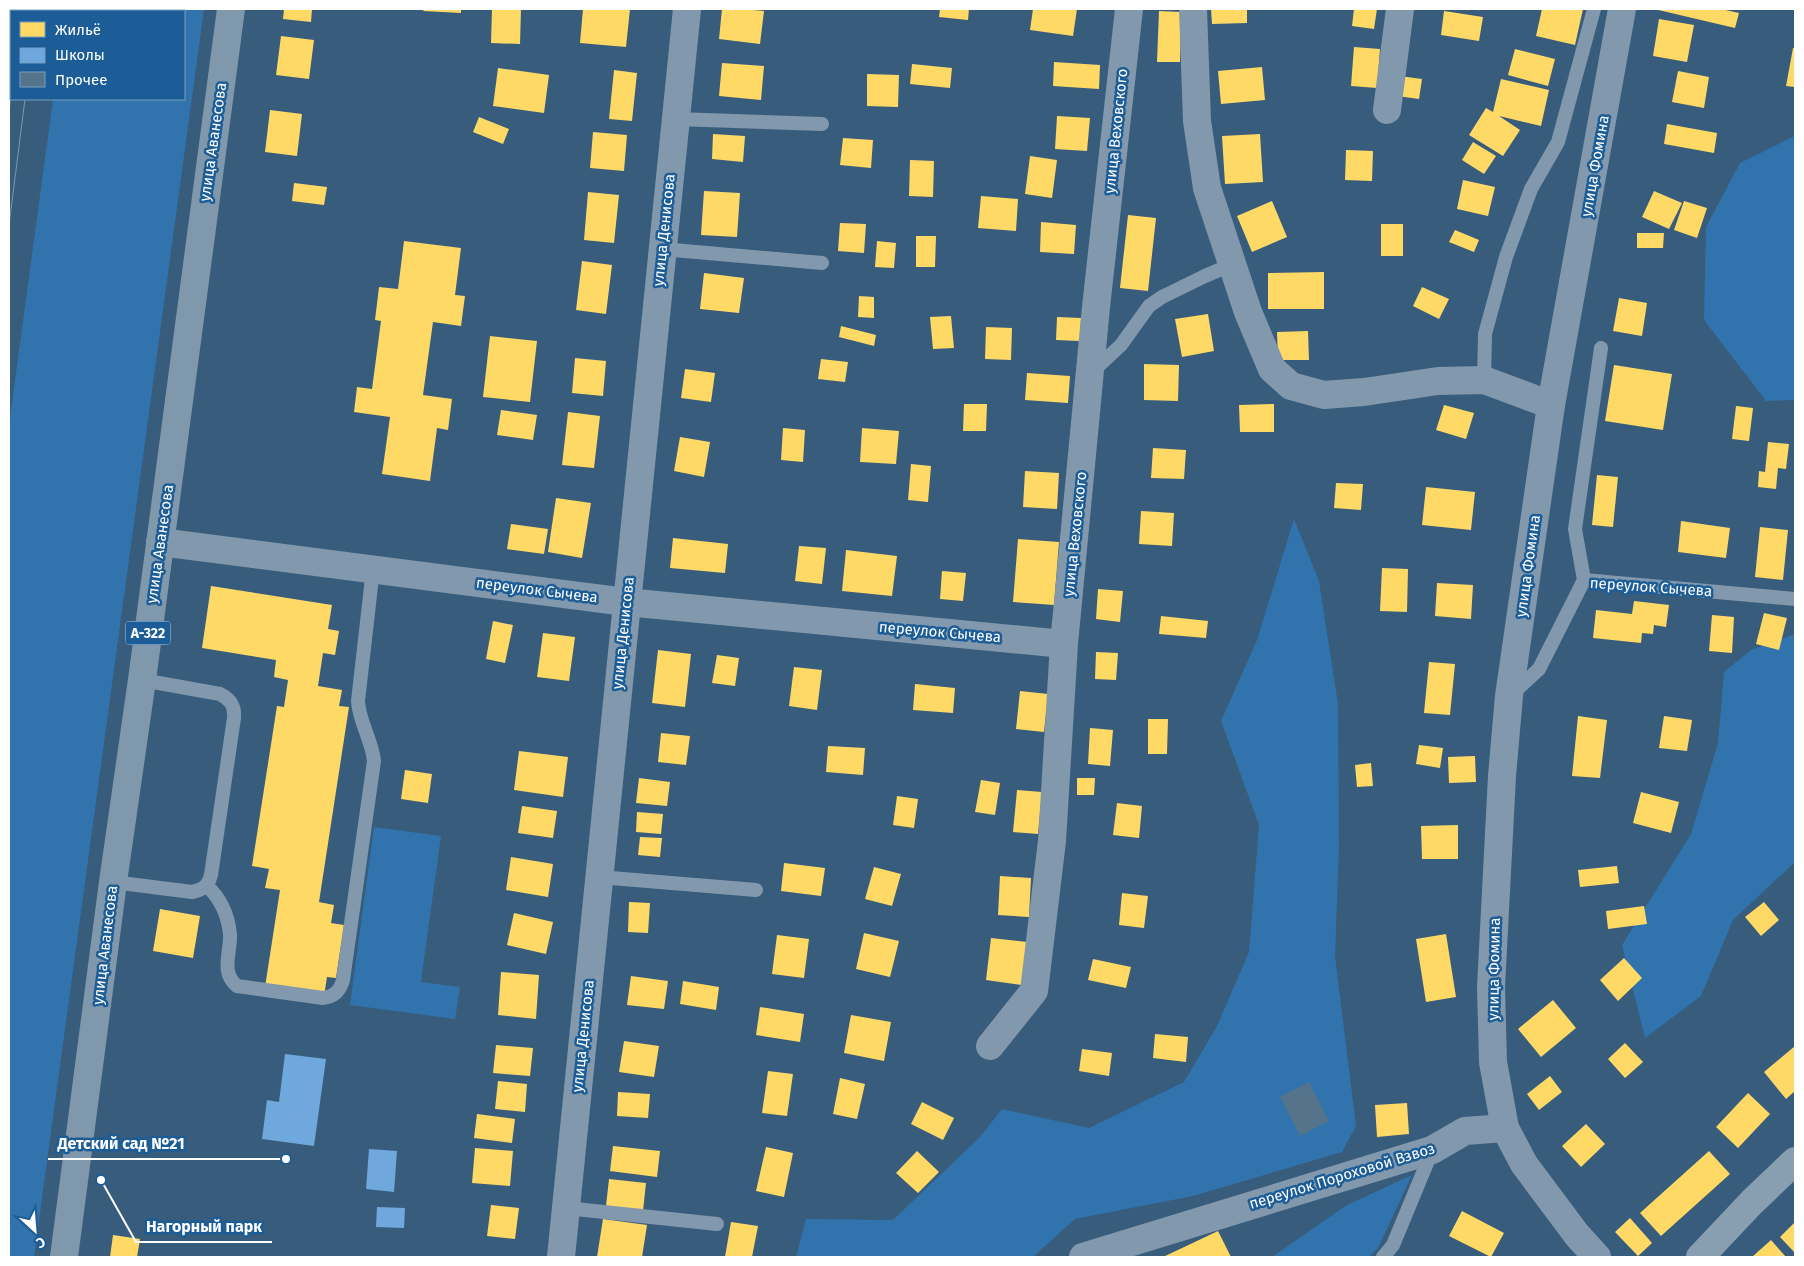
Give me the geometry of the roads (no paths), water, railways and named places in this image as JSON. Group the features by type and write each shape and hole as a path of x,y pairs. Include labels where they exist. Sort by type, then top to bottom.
{"highway":[{"name":"улица Аванесова","path":"64,1257 231,9"}],"main road":[{"path":"1700,1257 1752,1202 1795,1161"}],"street":[{"name":"улица Денисова","path":"561,1257 687,9"},
{"name":"улица Веховского","path":"990,1046 1034,991 1052,841 1064,644 1090,374 1129,9"},
{"path":"1193,9 1198,121 1207,188 1233,269 1259,340 1272,369 1291,386 1324,395 1364,392 1438,381 1484,380 1551,405"},
{"path":"1387,110 1400,9"},
{"name":"улица Фомина","path":"1505,1128 1493,1062 1491,987 1502,776 1509,696 1551,405 1622,9"},
{"name":"переулок Сычева","path":"160,542 626,602 1064,644"},
{"path":"1505,1128 1524,1164 1577,1235 1597,1257"},
{"name":"переулок Пороховой Взвоз","path":"1083,1257 1432,1150 1465,1131 1505,1128"}],"lane":[{"path":"1484,380 1484,334 1506,257 1531,189 1558,142 1594,9"},
{"path":"676,119 822,124"},
{"path":"662,249 822,263"},
{"path":"1090,374 1121,345 1150,306 1162,297 1219,270 1233,269"},
{"path":"1584,580 1575,529 1601,348"},
{"path":"207,886 217,895 227,919 230,936 228,973 237,986 323,998 336,994 343,980 374,761 370,742 359,714 358,701 373,569"},
{"name":"переулок Сычева","path":"1509,696 1539,670 1584,580 1795,598"},
{"path":"113,882 192,892 207,886 211,875 235,710 228,698 220,694 142,680"},
{"path":"599,877 756,890"},
{"path":"1383,1257 1393,1245 1432,1150"},
{"path":"566,1208 717,1224"}],"tram line":[{"path":"9,113 10,100"},
{"path":"9,225 25,100"}],"place":[{"name":"Детский сад №21","path":"286,1159"},
{"name":"Нагорный парк","path":"101,1180"}]}
